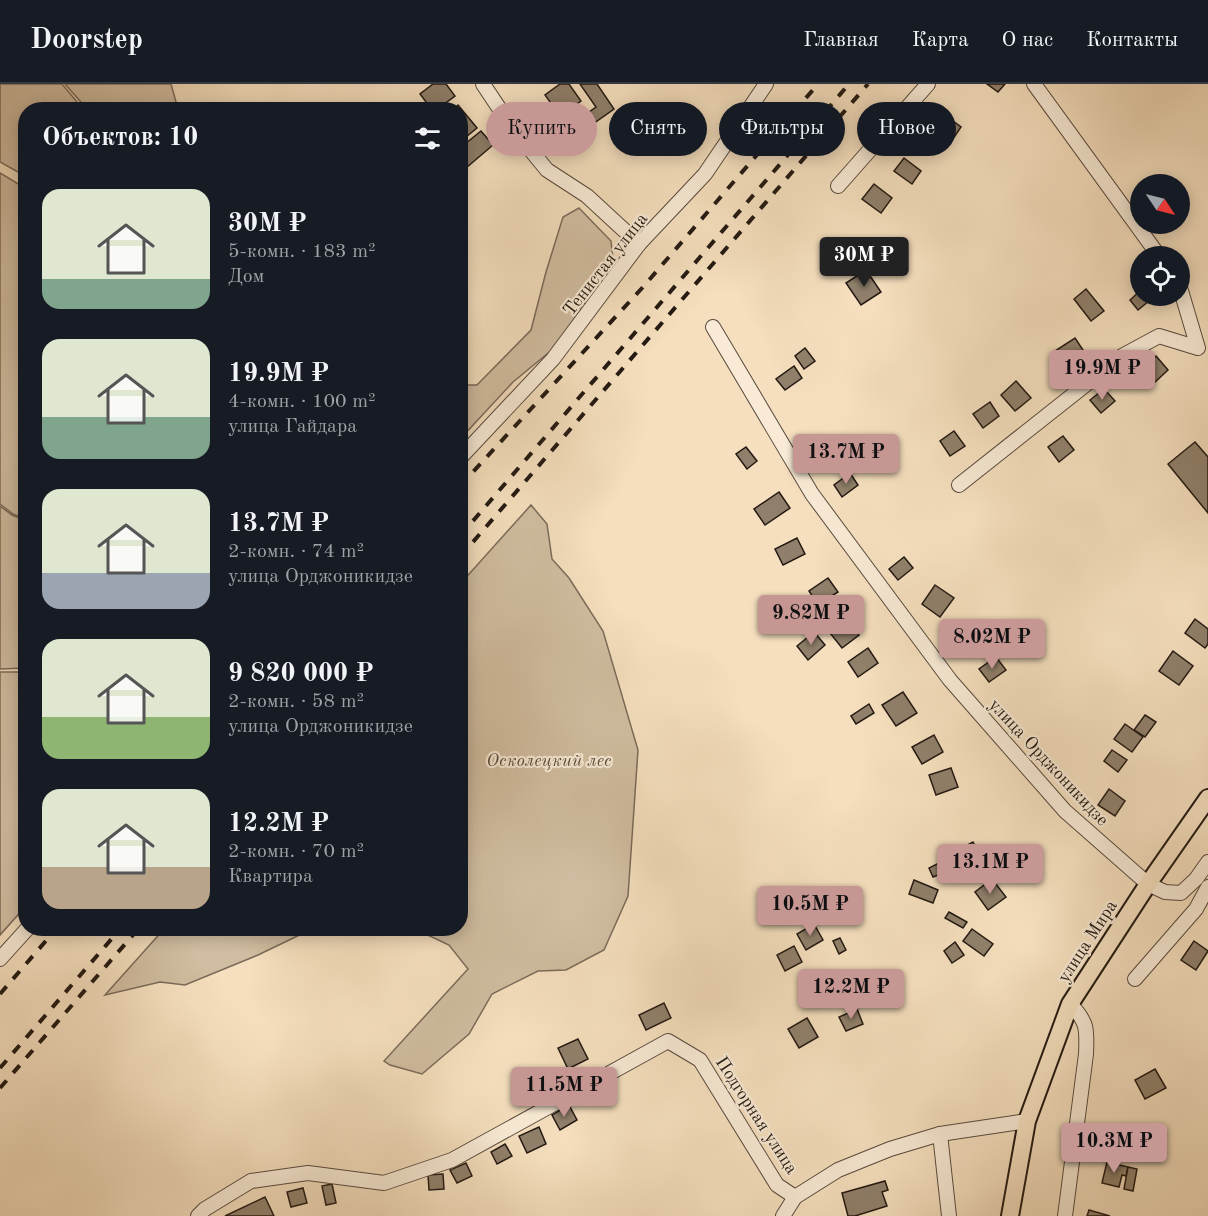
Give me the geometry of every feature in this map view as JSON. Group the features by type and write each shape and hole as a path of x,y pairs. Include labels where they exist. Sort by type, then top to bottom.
{"main road":[{"name":"улица Мира","path":"1010,1216 1026,1121 1070,1004 1148,884 1208,798"}],"street":[{"path":"483,84 511,126 547,170 587,196 639,244"},
{"name":"Тенистая улица","path":"468,449 553,359 639,244 705,174 766,84"},
{"path":"838,186 928,84"},
{"path":"1034,84 1152,246"},
{"path":"1187,306 1203,351"},
{"name":"улица Орджоникидзе","path":"712,327 812,494 950,681 1065,811 1148,884"},
{"path":"959,485 1122,356 1159,336 1203,351"},
{"path":"1148,884 1165,892 1181,892 1196,879 1208,862"},
{"path":"1135,979 1196,909 1208,887"},
{"path":"0,959 21,936"},
{"path":"1065,1216 1086,1054 1086,1033 1082,1016 1070,1004"},
{"name":"Подгорная улица","path":"198,1216 205,1209 251,1181 308,1173 384,1183 452,1160 668,1041 700,1060 777,1185 795,1197"},
{"path":"783,1216 795,1197 838,1170 890,1149 940,1134 1026,1121"},
{"path":"940,1134 950,1216"}],"green space":[{"path":"0,84 62,84 77,102 18,102 18,172 0,162"},
{"path":"65,84 171,84 176,102 81,102"},
{"path":"0,173 18,184 18,516 0,504"},
{"path":"579,208 611,241 613,259 590,293 564,340 513,382 468,430 468,385 477,385 531,330 563,217"},
{"name":"Осколецкий лес","path":"531,505 547,524 552,559 569,578 603,631 638,750 628,896 604,950 566,970 538,971 492,994 469,1034 422,1074 390,1065 384,1061 468,969 449,945 430,936 468,936 468,575"},
{"path":"0,506 18,517 18,668 0,669"},
{"path":"0,672 18,672 18,915 0,935"},
{"path":"158,936 297,936 185,985 160,982 105,995"}],"building":[{"path":"433,84 446,84 455,96 447,102 426,102 420,94"},
{"path":"560,84 569,84 581,101 550,102 545,95"},
{"path":"580,84 597,84 609,102 609,113 597,121 597,102 593,102"},
{"path":"987,84 1005,84 998,92"},
{"path":"468,117 477,128 468,135"},
{"path":"956,123 961,127 956,134"},
{"path":"481,131 486,137 486,151 468,166 468,142"},
{"path":"904,158 921,171 912,184 894,171"},
{"path":"874,184 892,198 881,213 862,199"},
{"path":"866,270 881,292 861,305 846,283"},
{"path":"1086,289 1104,311 1091,321 1074,299"},
{"path":"1075,338 1085,353 1065,366 1055,351"},
{"path":"805,348 815,361 804,369 795,356"},
{"path":"1156,356 1168,370 1153,384 1141,371"},
{"path":"794,366 802,378 785,390 776,379"},
{"path":"1016,381 1031,398 1015,411 1001,395"},
{"path":"1104,389 1115,401 1101,413 1090,400"},
{"path":"990,402 999,416 983,428 973,414"},
{"path":"954,431 965,446 950,456 940,441"},
{"path":"1063,436 1074,450 1059,462 1048,447"},
{"path":"1195,442 1208,457 1208,513 1168,464"},
{"path":"746,447 757,461 747,469 736,454"},
{"path":"850,473 858,485 842,497 834,485"},
{"path":"779,492 790,508 765,525 754,509"},
{"path":"797,538 805,554 783,565 775,549"},
{"path":"904,557 913,568 898,580 889,569"},
{"path":"828,578 838,592 818,605 809,591"},
{"path":"935,585 954,598 940,617 922,604"},
{"path":"1195,619 1208,629 1208,644 1205,648 1185,633"},
{"path":"847,620 859,635 842,648 830,633"},
{"path":"814,632 825,645 808,660 797,646"},
{"path":"868,648 878,663 858,677 848,662"},
{"path":"1173,651 1193,666 1179,685 1159,671"},
{"path":"996,657 1006,670 989,682 979,669"},
{"path":"903,692 917,713 896,726 882,705"},
{"path":"869,704 874,713 856,724 851,716"},
{"path":"1145,715 1156,722 1145,737 1134,730"},
{"path":"1125,724 1143,737 1132,752 1114,739"},
{"path":"934,735 943,752 922,764 912,747"},
{"path":"1112,750 1127,760 1118,772 1104,761"},
{"path":"951,768 958,787 936,795 929,775"},
{"path":"1109,789 1125,801 1115,816 1098,805"},
{"path":"973,842 982,858 967,866 958,850"},
{"path":"941,862 946,872 933,877 929,868"},
{"path":"992,879 1006,897 988,910 975,892"},
{"path":"914,880 938,890 933,903 909,894"},
{"path":"949,912 967,922 963,928 945,918"},
{"path":"814,924 823,940 806,950 797,934"},
{"path":"972,929 993,944 984,956 963,941"},
{"path":"840,938 846,950 839,954 833,941"},
{"path":"1194,941 1208,951 1196,970 1181,960"},
{"path":"955,942 964,955 952,963 944,951"},
{"path":"794,946 802,962 785,971 777,955"},
{"path":"664,1003 671,1018 646,1030 639,1015"},
{"path":"857,1009 863,1024 846,1031 839,1017"},
{"path":"807,1018 818,1037 799,1048 788,1029"},
{"path":"578,1039 588,1059 568,1069 558,1048"},
{"path":"1155,1069 1166,1088 1145,1099 1135,1080"},
{"path":"569,1105 577,1120 560,1130 552,1115"},
{"path":"539,1127 546,1144 527,1153 519,1136"},
{"path":"505,1144 512,1156 497,1164 491,1152"},
{"path":"1107,1162 1128,1167 1126,1176 1122,1175 1119,1187 1102,1183"},
{"path":"466,1163 472,1176 457,1183 450,1170"},
{"path":"1128,1167 1137,1169 1133,1191 1124,1189"},
{"path":"443,1174 444,1189 429,1190 428,1175"},
{"path":"885,1181 888,1190 882,1192 887,1206 848,1216 842,1193"},
{"path":"332,1184 336,1203 326,1205 322,1186"},
{"path":"303,1188 307,1203 291,1207 287,1192"},
{"path":"265,1197 274,1216 225,1216"},
{"path":"1089,1210 1110,1216 1087,1216"}],"railway":[{"path":"468,477 643,287 818,84"},
{"path":"468,527 849,84"},
{"path":"468,548 868,84"},
{"path":"0,994 50,936"},
{"path":"0,1068 114,936"},
{"path":"0,1088 132,936"}]}
